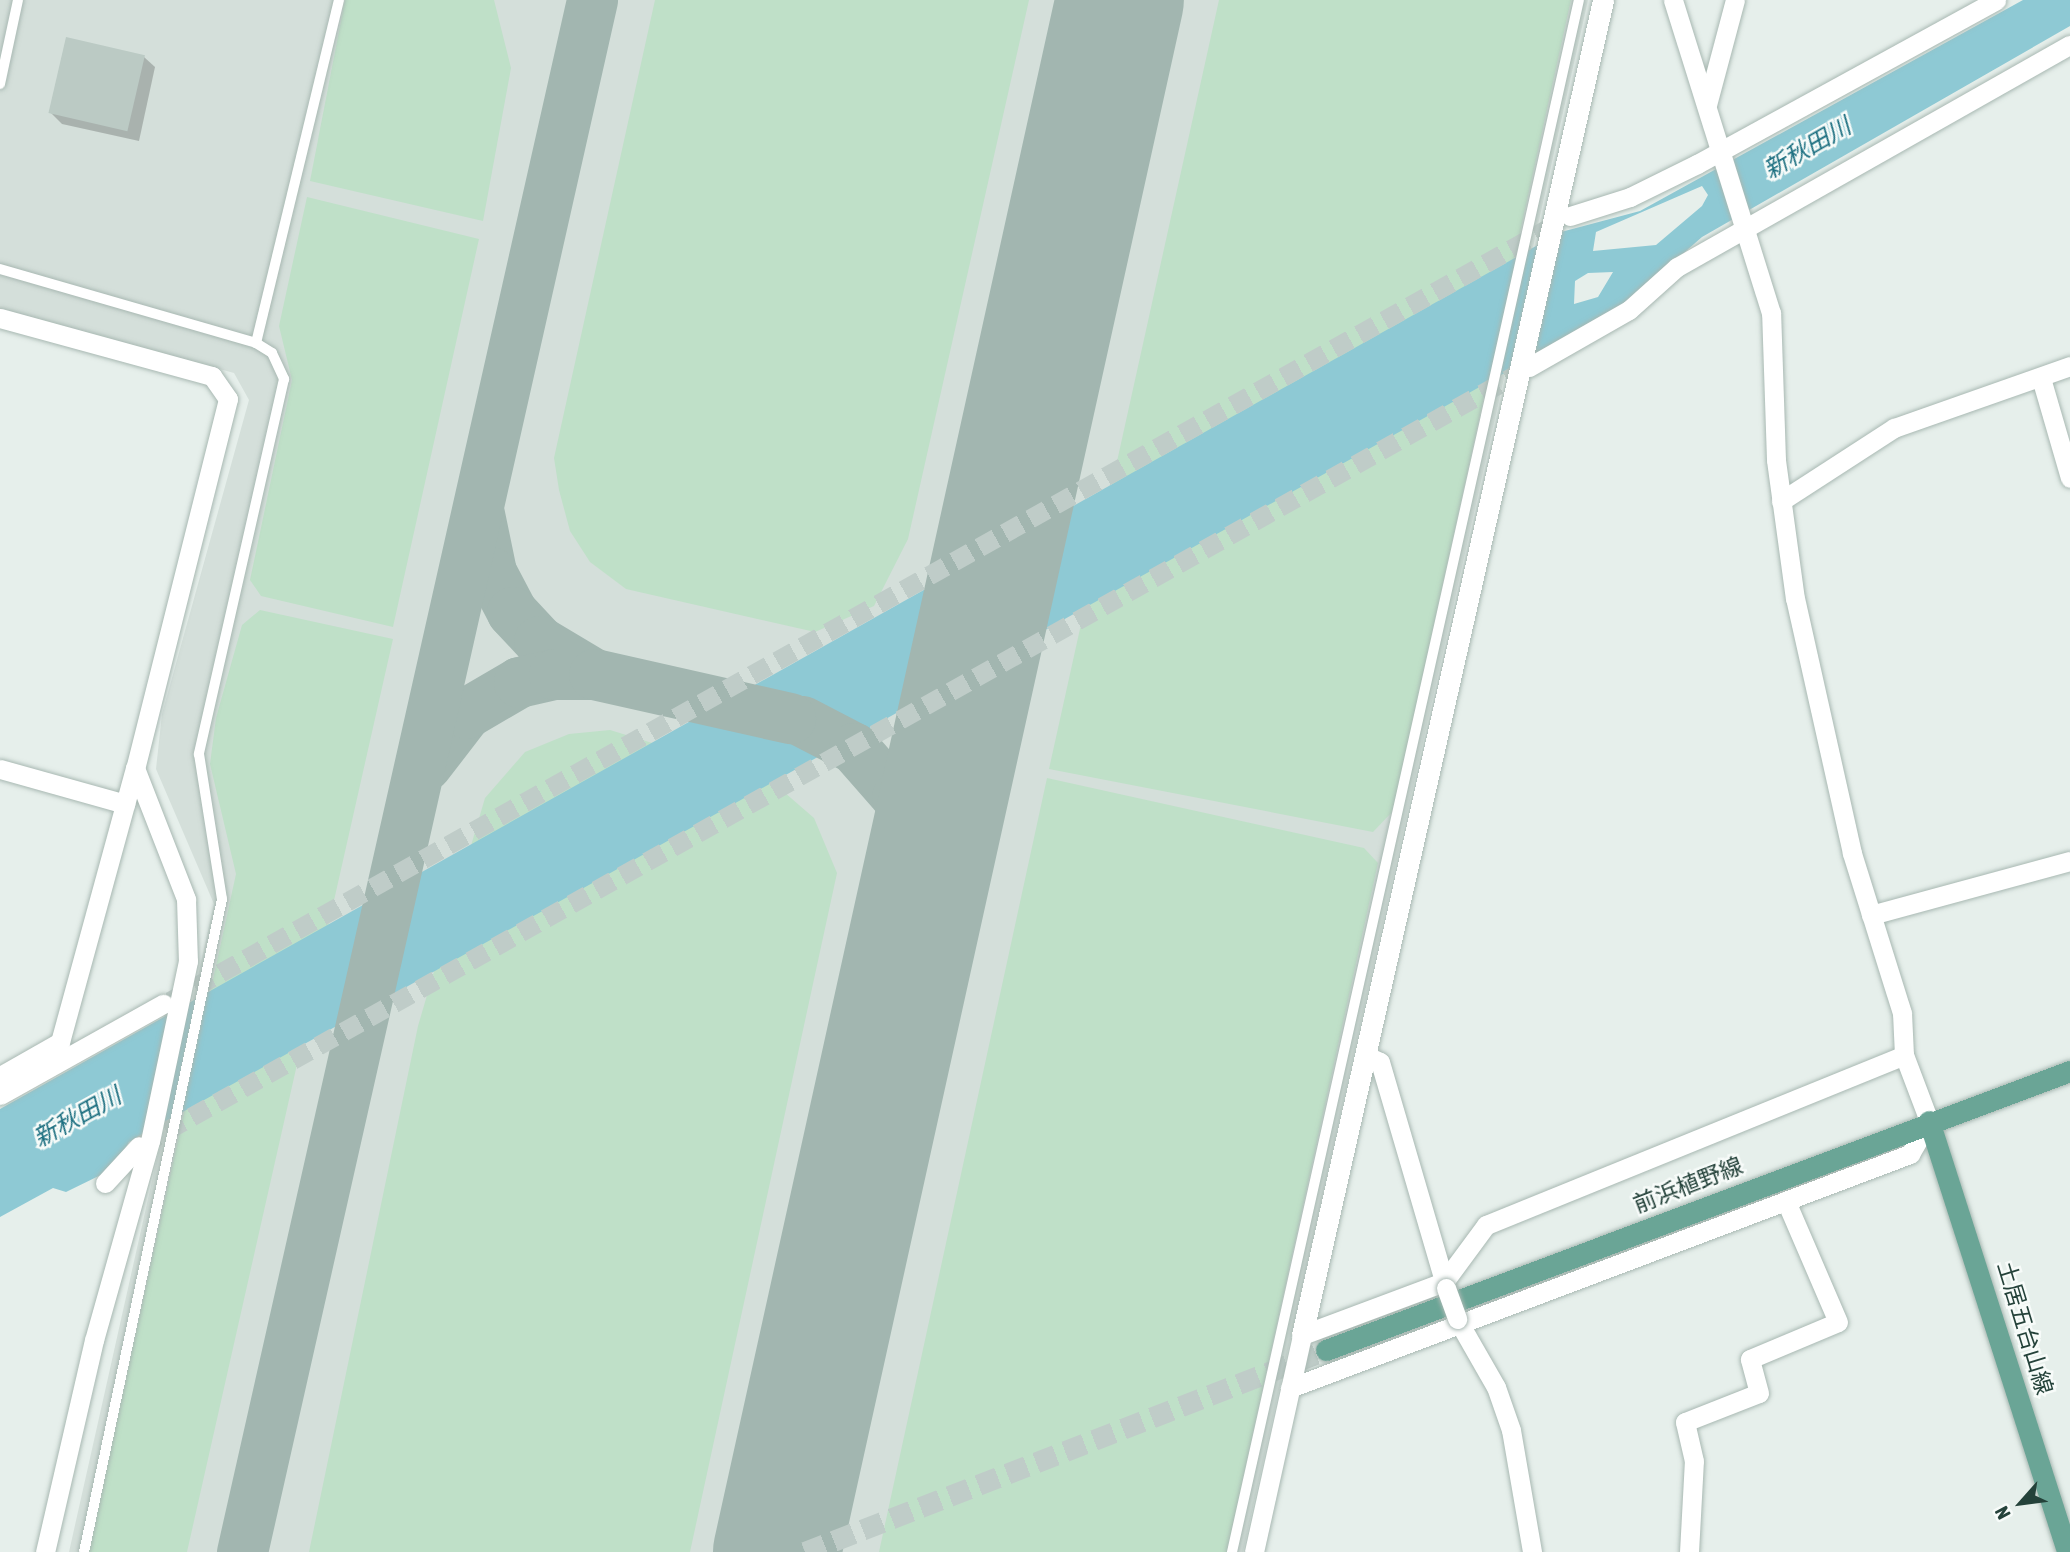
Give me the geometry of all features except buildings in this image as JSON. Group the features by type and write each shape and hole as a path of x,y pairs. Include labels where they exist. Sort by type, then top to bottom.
{"main road":[{"name":"前浜植野線","path":"1326,1350 2070,1070"},
{"name":"土居五台山線","path":"1929,1121 2067,1552"}],"street":[{"path":"1254,1552 1602,0"},
{"path":"1290,1388 1457,1322 1910,1154 1929,1121 1904,1055 1902,1013 1871,915 1821,726 1781,501 1771,313 1740,225 1673,0"},
{"path":"1706,106 1735,0"},
{"path":"1570,216 1630,197 1721,156 1987,2"},
{"path":"1529,367 1629,310 1677,267 1740,225 2070,45"},
{"path":"0,318 212,376 228,399 135,768 60,1042 0,1076"},
{"path":"1781,501 1894,428 2070,366"},
{"path":"2041,378 2070,478"},
{"path":"45,1552 94,1340 150,1141 188,961 186,900 135,768"},
{"path":"0,769 125,804"},
{"path":"1871,915 2070,861"},
{"path":"0,1095 163,1004"},
{"path":"1302,1335 1445,1285 1486,1225 1904,1055"},
{"path":"1367,1056 1380,1062 1457,1322 1496,1387 1511,1430 1532,1552"},
{"path":"105,1183 139,1146"},
{"path":"1689,1552 1694,1461 1685,1422 1759,1393 1750,1359 1838,1322 1786,1201"}],"lane":[{"path":"0,84 18,0"},
{"path":"256,343 339,0"},
{"path":"1232,1552 1579,0"},
{"path":"0,269 256,343 272,353 284,379 199,754 222,899 84,1552"}],"shaded area":[{"path":"0,0 1588,0 1243,1552 69,1552 214,904 156,769 162,714 249,400 234,373 0,309"}],"green space":[{"path":"345,0 494,0 511,68 483,221 310,181"},
{"path":"655,0 1029,0 908,539 874,606 815,632 626,589 590,562 570,531 559,490 554,458"},
{"path":"1219,0 1571,0 1393,811 1373,832 1049,769"},
{"path":"307,197 479,239 393,627 261,596 250,580 292,380 279,326"},
{"path":"260,610 393,639 187,1552 88,1552 236,874 210,764 216,718 242,625"},
{"path":"610,730 769,779 814,818 837,873 690,1552 309,1552 418,1026 485,798 525,752 569,734"},
{"path":"1047,778 1364,848 1378,863 1227,1552 879,1552"}],"water":[{"name":"新秋田川","path":"2023,0 2070,0 2070,26 1702,237 1621,308 129,1142 113,1169 66,1192 53,1188 0,1217 0,1109 1561,232 1640,211","holes":["1702,186 1708,195 1702,206 1656,245 1593,251 1596,232","1613,272 1598,297 1574,304 1575,281 1588,273"]}],"taxiway":[{"path":"242,1552 592,0"},
{"path":"479,514 491,572 512,612 539,641 594,674"},
{"path":"426,765 466,713 519,682 554,674 594,674 790,718"},
{"path":"802,721 854,748 897,797 920,857 916,922"}],"runway":[{"path":"777,1552 1120,0"}],"tunnel":[{"path":"170,1001 1561,221"},
{"path":"141,1145 1528,368"},
{"path":"805,1552 1326,1350"}]}
